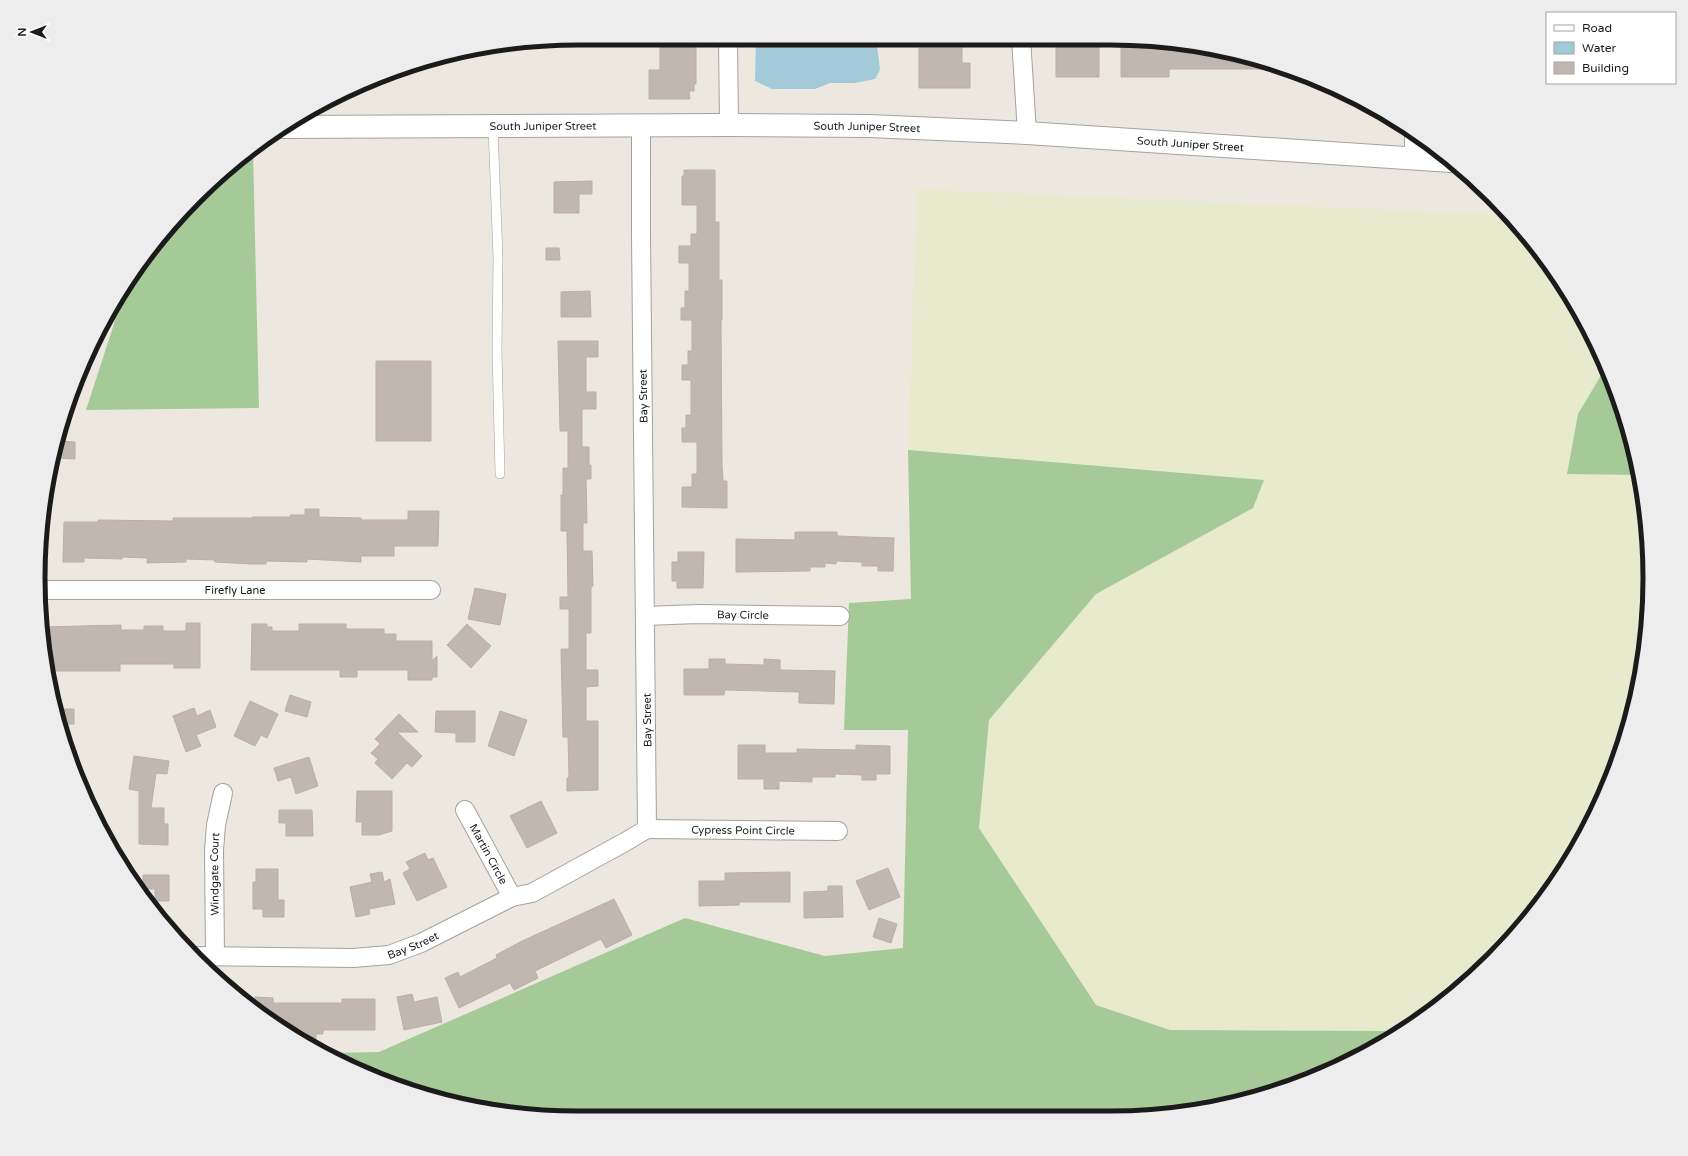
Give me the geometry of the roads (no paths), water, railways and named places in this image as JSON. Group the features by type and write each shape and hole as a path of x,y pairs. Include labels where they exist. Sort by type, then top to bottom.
{"street":[{"path":"728,45 729,125"},
{"path":"1021,45 1027,133"},
{"name":"South Juniper Street","path":"294,127 729,125 869,126 1027,133 1440,160"},
{"name":"Bay Street","path":"202,956 353,958 389,955 421,943 512,897 532,893 647,829 641,126"},
{"path":"1414,141 1414,158"},
{"name":"Firefly Lane","path":"45,590 431,590"},
{"name":"Bay Circle","path":"645,616 698,614 840,616"},
{"name":"Windgate Court","path":"215,956 214,850 216,825 223,793"},
{"name":"Martin Circle","path":"465,810 512,897"},
{"name":"Cypress Point Circle","path":"647,829 838,832"}],"lane":[{"path":"492,127 498,257 497,351 500,474"}],"water":[{"path":"756,45 877,45 880,70 875,79 855,83 830,83 815,89 772,89 755,81"}]}
